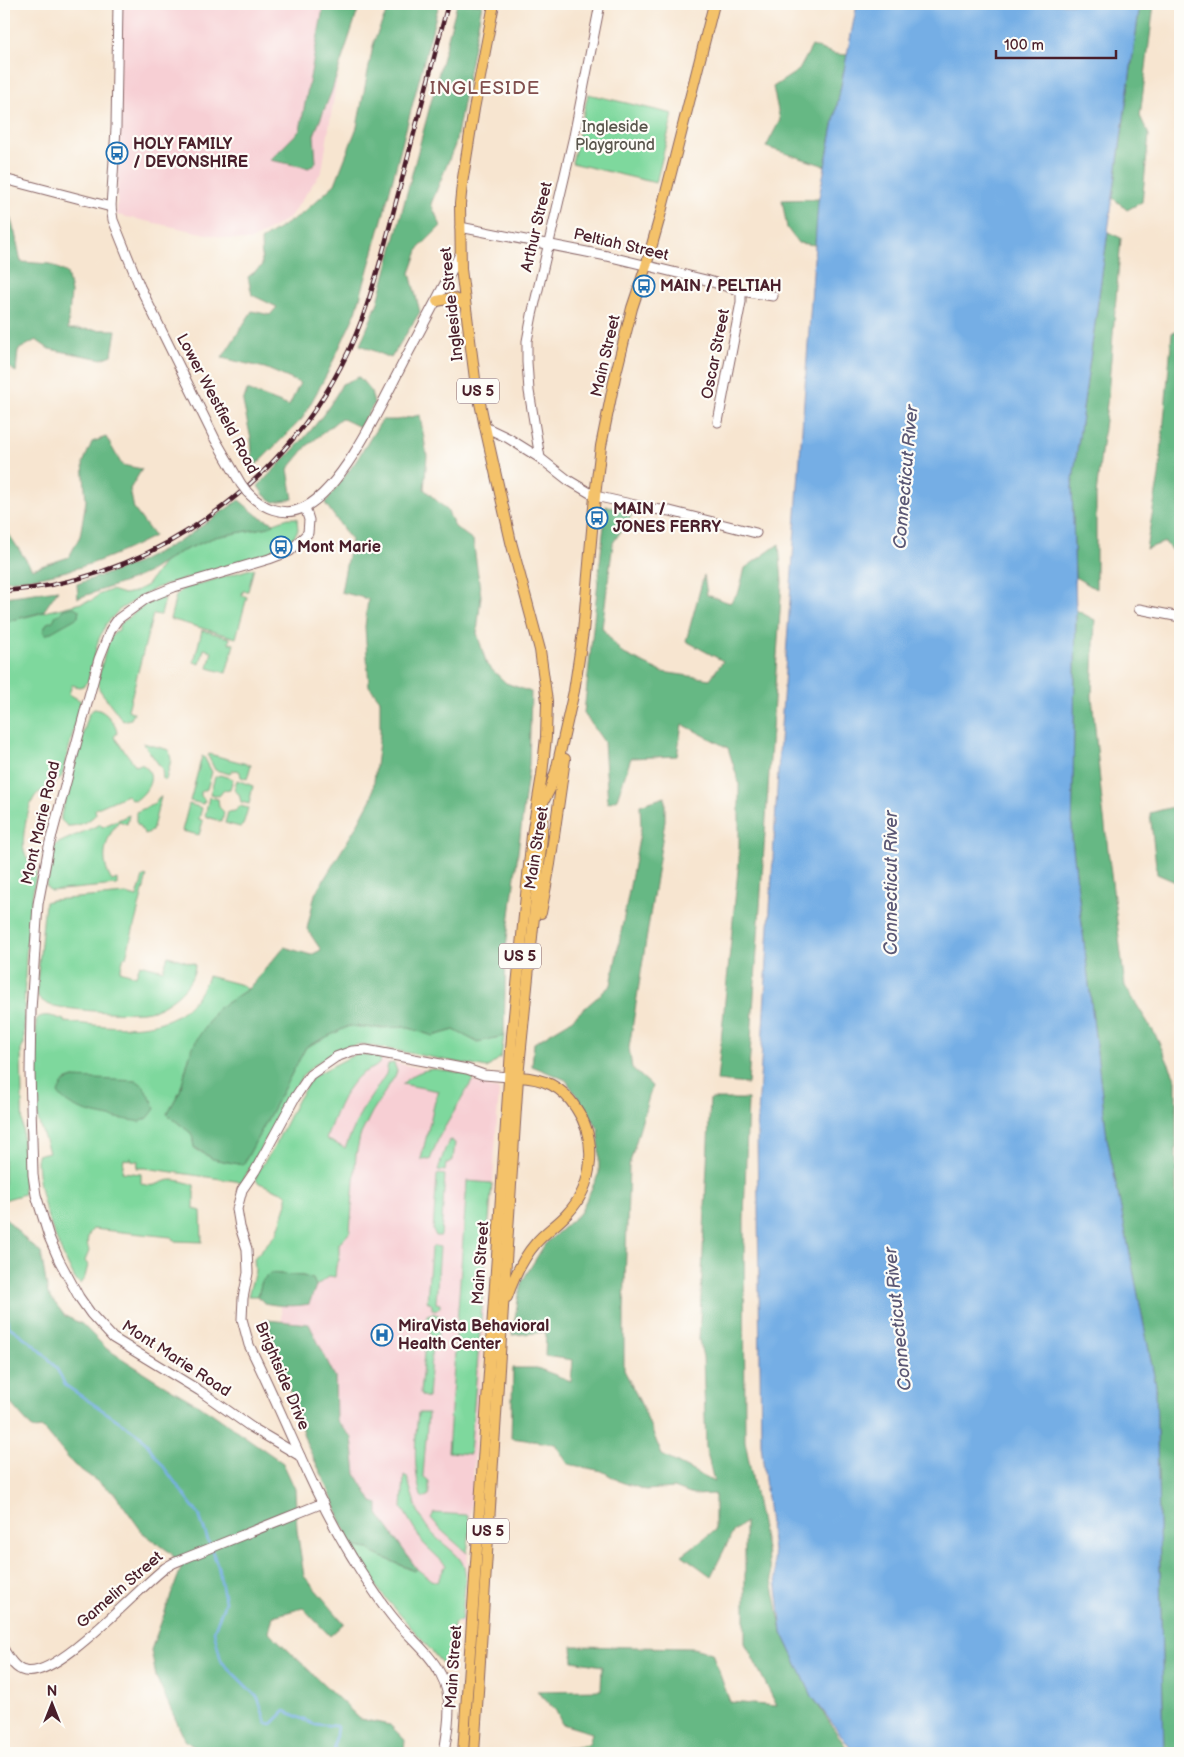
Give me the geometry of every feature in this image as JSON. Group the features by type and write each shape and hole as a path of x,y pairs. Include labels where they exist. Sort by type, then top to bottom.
{"main road":[{"name":"Ingleside Street","path":"494,4 462,184 460,253 465,304 485,427 511,542 543,663 547,702 546,737 535,813 537,836"},
{"name":"Main Street","path":"535,813 550,790 568,723 583,632 601,446 615,377 714,4"},
{"path":"437,300 453,298 465,304"},
{"name":"Main Street","path":"474,1753 503,1310 513,1077 528,977 550,864 565,764 568,723"},
{"name":"Ingleside Street","path":"537,836 543,802 542,775"},
{"name":"Main Street","path":"528,977 537,836"},
{"name":"Main Street","path":"463,1753 513,1077 537,836"},
{"path":"503,1310 516,1275 526,1255 542,1236 567,1214 577,1201 585,1186 590,1160 586,1126 579,1111 569,1097 548,1082 531,1077 513,1077"}],"street":[{"name":"Lower Westfield Road","path":"118,4 116,128 111,207 113,220 125,253 215,439 244,488 261,504 276,511 289,511 305,507"},
{"name":"Arthur Street","path":"540,458 529,392 527,342 574,136 600,4"},
{"path":"4,179 111,207"},
{"name":"Peltiah Street","path":"460,227 549,244 706,280 741,291 774,296"},
{"path":"305,507 328,487 353,454 437,300 460,253"},
{"name":"Oscar Street","path":"718,422 741,302 741,291"},
{"path":"485,427 508,438 540,458 568,480 595,496 670,511 756,533"},
{"name":"Mont Marie Road","path":"300,1456 251,1427 200,1391 113,1338 91,1314 79,1297 49,1237 36,1195 33,1175 30,1072 35,938 43,872 99,659 110,629 127,611 160,592 290,551 308,533 310,520 305,507"},
{"path":"1139,609 1180,616"},
{"name":"Brightside Drive","path":"444,1753 449,1704 447,1690 441,1674 379,1600 352,1556 300,1456 249,1345 242,1319 243,1298 248,1273 247,1249 240,1228 238,1209 242,1190 273,1139 294,1099 310,1075 336,1057 352,1051 366,1050 468,1069 484,1075 513,1077"},
{"name":"Gamelin Street","path":"5,1647 14,1665 23,1671 30,1672 44,1669 97,1631 160,1572 183,1559 323,1503"}],"shaded area":[{"path":"120,4 349,4 322,171 289,218 250,241 230,239 117,215"},
{"name":"MiraVista Behavioral Health Center","path":"373,1058 461,1077 499,1090 463,1627 397,1573 283,1363 281,1308 304,1125"}],"green space":[{"path":"324,4 360,4 331,93 314,135 316,162 309,168 270,160 300,130"},
{"path":"390,4 439,4 356,312 327,374 302,419 253,468 251,439 243,402 247,390 289,406 300,383 265,368 222,358 252,311 270,315 277,307 252,295 248,277 262,266 261,240 303,213 335,184 357,127 374,41"},
{"path":"457,4 482,4 455,145 431,204 441,226 419,248 410,273 420,312 391,358 360,345 378,302"},
{"path":"1140,4 1154,4 1140,116 1149,135 1142,202 1127,210 1113,198"},
{"path":"812,46 835,54 847,55 825,166 766,147 780,120 773,87 799,70"},
{"name":"Ingleside Playground","path":"588,94 673,114 656,183 572,163"},
{"path":"4,198 15,233 21,262 50,264 67,273 71,292 68,329 116,330 112,355 102,359 49,349 36,340 18,350 16,372 4,364"},
{"path":"819,199 815,245 798,243 787,228 782,200"},
{"path":"1108,232 1121,238 1108,395 1096,495 1096,589 1075,577 1072,487"},
{"path":"1180,330 1180,552 1172,551 1165,542 1146,549 1159,476 1172,333"},
{"path":"359,377 371,391 374,404 360,427 341,418 307,446 288,469 293,499 274,502 264,495 258,486 315,425 342,384"},
{"path":"420,415 427,456 424,489 447,510 455,527 473,540 481,596 477,633 487,665 506,683 531,692 529,765 506,947 504,1036 477,1042 454,1030 433,1036 406,1027 374,1028 349,1026 306,1047 243,1165 213,1159 194,1147 192,1134 167,1114 180,1091 191,1051 217,1009 248,989 284,947 311,955 321,950 307,929 315,894 372,797 380,734 380,700 369,686 365,627 368,599 341,592 351,540 325,503 356,461 382,420 397,420"},
{"path":"106,437 122,465 142,469 130,489 134,509 154,536 118,553 81,567 43,576 4,581 4,527 32,569 69,557 80,536 86,501 83,463 92,442"},
{"path":"239,500 258,516 274,523 269,527 215,537 178,553 149,572 78,598 77,584 135,564 183,539"},
{"path":"606,506 633,513 613,543 602,628 622,653 662,672 710,679 723,661 686,641 704,575 707,595 730,603 739,591 745,568 779,544 782,582 748,1084 717,1081 739,860 739,783 728,748 682,724 677,756 631,758 617,799 608,803 604,742 584,713"},
{"path":"288,518 297,518 298,530 288,546 156,588 119,610 106,624 98,641 88,681 79,687 72,685 69,694 81,701 62,776 57,782 37,794 34,798 28,812 24,830 24,851 37,870 28,935 24,1044 21,1050 24,1194 4,1200 4,625 9,621 93,600 98,595 111,590 124,594 134,592 147,585 163,563 178,553 215,537 269,527"},
{"path":"254,568 248,591 243,591 242,595 247,597 236,638 170,619 176,596 182,589"},
{"path":"58,590 43,612 9,621 4,625 4,597"},
{"path":"161,597 165,599 161,615 153,614 128,710 134,713 131,719 123,721 99,689 98,679 108,642 114,632 119,630 119,625 144,605"},
{"path":"74,607 79,610 78,617 46,635 43,631 47,623 53,621 56,615 60,614 63,609"},
{"path":"1076,610 1095,620 1092,696 1102,802 1125,986 1155,1034 1176,1080 1176,1245 1180,1289 1180,1753 1164,1753 1156,1386 1107,1138 1072,839"},
{"path":"202,630 230,638 229,643 234,644 226,673 208,668 212,651 204,649 200,664 194,662"},
{"path":"94,709 102,711 112,721 117,733 114,737 136,766 141,764 150,772 150,782 136,800 131,799 127,795 95,809 96,814 94,817 87,821 75,826 67,826 61,820 61,815 89,713"},
{"path":"143,743 169,750 171,760 166,780 163,779 162,769"},
{"path":"209,754 251,765 247,779 241,777 240,772 237,770 232,771 230,774 215,770 208,756"},
{"path":"202,756 212,772 207,789 201,792 201,796 205,800 203,804 190,801"},
{"path":"220,775 233,779 230,789 224,790 219,796 210,794 215,777"},
{"path":"237,780 253,786 249,804 241,802 239,794 234,790"},
{"path":"161,797 152,831 145,834 136,822 136,812 154,804"},
{"path":"209,797 218,799 219,807 224,812 222,822 205,816"},
{"path":"665,797 665,821 629,1048 632,1068 652,1086 629,1166 624,1370 642,1406 662,1455 714,1482 706,1448 703,1357 699,1340 710,1099 748,1099 744,1219 745,1441 782,1632 812,1696 850,1753 537,1753 589,1744 592,1733 562,1724 556,1711 537,1691 601,1690 602,1666 573,1661 572,1646 693,1648 712,1653 730,1702 777,1706 745,1643 745,1522 733,1532 711,1576 682,1555 715,1530 715,1494 693,1495 674,1488 646,1490 621,1482 602,1471 568,1464 555,1444 511,1438 513,1368 537,1368 571,1381 573,1360 545,1356 546,1332 512,1335 521,1283 545,1244 580,1213 599,1173 599,1130 566,1080 532,1066 534,1043 569,1022 611,985 641,828 640,805"},
{"path":"189,804 202,808 199,819 203,821 199,835 182,831"},
{"path":"1180,805 1180,884 1157,874 1150,813"},
{"path":"240,806 248,808 243,825 240,827 225,823 228,812 235,811"},
{"path":"129,815 127,824 119,821 114,828 105,850 108,873 112,881 117,879 117,885 50,891 46,886 51,852 56,844 101,824 102,827"},
{"path":"147,876 126,957 124,957 120,971 136,976 140,964 163,970 168,956 195,964 191,979 181,992 167,1003 145,1012 102,1012 71,1009 50,1005 41,1000 38,997 37,984 45,902 126,894 137,897 143,877"},
{"path":"208,976 242,985 248,989 217,1009 191,1051 180,1091 167,1114 192,1134 194,1148 213,1159 243,1165 306,1047 349,1026 374,1028 406,1027 433,1036 454,1030 477,1042 504,1036 501,1057 487,1068 362,1044 345,1048 328,1056 301,1078 242,1182 137,1168 138,1161 131,1160 131,1158 129,1160 124,1159 122,1172 141,1174 141,1183 146,1185 173,1180 194,1185 194,1209 201,1211 202,1242 175,1241 171,1237 93,1229 88,1239 89,1251 85,1261 88,1265 85,1277 80,1284 75,1279 54,1234 40,1187 37,1155 49,1152 37,1117 36,1020 45,1016 64,1020 64,1022 106,1026 127,1027 147,1025 166,1020 183,1011 197,997","holes":["74,1078 145,1093 153,1101 61,1085 65,1081"]},
{"path":"356,1054 379,1056 381,1060 377,1066 362,1074 353,1082 335,1114 326,1139 345,1148 361,1112 386,1074 388,1064 394,1063 397,1071 360,1136 356,1155 350,1232 339,1244 339,1260 336,1266 335,1277 329,1276 316,1286 313,1279 303,1276 270,1273 262,1281 258,1296 248,1296 255,1271 254,1258 277,1233 287,1203 287,1196 284,1193 259,1183 256,1180 256,1174 273,1149 298,1099 313,1076"},
{"path":"434,1069 469,1074 474,1078 439,1137 430,1160 421,1159 439,1091 402,1084 416,1074"},
{"path":"74,1078 137,1081 144,1086 155,1109 148,1118 140,1122 83,1111 64,1100 58,1093 64,1083"},
{"path":"450,1140 455,1143 453,1160 446,1164 445,1171 438,1170 445,1149"},
{"path":"438,1174 445,1175 441,1236 436,1236 433,1230"},
{"path":"467,1181 492,1183 470,1454 448,1452"},
{"path":"4,1216 41,1253 48,1294 65,1316 82,1324 107,1349 210,1412 283,1463 295,1489 297,1530 304,1576 344,1623 330,1636 303,1608 273,1616 269,1632 360,1719 390,1725 405,1740 404,1753 201,1753 185,1740 156,1677 151,1650 181,1568 171,1553 143,1533 115,1494 74,1465 43,1428 33,1429 4,1396"},
{"path":"434,1246 440,1247 436,1303 440,1304 440,1307 436,1311 432,1309 432,1305 427,1301 431,1249"},
{"path":"270,1273 303,1276 313,1279 316,1286 309,1304 286,1306 264,1303 258,1296 262,1281"},
{"path":"433,1313 440,1316 437,1343 432,1344 428,1398 420,1393 425,1344 430,1338 430,1331 426,1328 427,1315"},
{"path":"267,1320 309,1324 335,1377 336,1420 352,1438 356,1474 372,1502 378,1504 378,1514 417,1569 415,1571 373,1553 369,1549 351,1546 325,1481 307,1445"},
{"path":"418,1413 428,1413 423,1476 429,1481 429,1495 423,1498 418,1485 416,1465"},
{"path":"404,1475 407,1477 416,1506 427,1527 459,1557 465,1571 461,1621 454,1624 451,1656 447,1669 378,1589 351,1546 369,1549 373,1553 414,1571 417,1569 431,1580 437,1582 446,1565 423,1543 402,1508"},
{"path":"434,1513 467,1515 471,1523 467,1553 441,1530 431,1518"}],"water":[{"name":"Connecticut River","path":"857,4 1140,4 1072,487 1076,610 1072,839 1107,1138 1156,1386 1164,1753 854,1753 812,1696 782,1632 761,1444 757,1131 779,755 818,202"}],"waterway":[{"path":"4,1298 8,1326 34,1345 49,1359 61,1375 65,1385 141,1436 199,1515 210,1546"},
{"path":"212,1551 218,1566 225,1602 214,1631 221,1661 258,1698 266,1723 272,1724 285,1711 313,1724 337,1726 334,1753"}],"railway":[{"path":"4,591 53,585 77,579 123,564 168,543 218,510 245,488 293,439 314,411 332,382 362,319 373,286 448,4"}],"place":[{"name":"HOLY FAMILY / DEVONSHIRE","path":"117,153"},
{"name":"MAIN / PELTIAH","path":"644,286"},
{"name":"MAIN / JONES FERRY","path":"597,518"},
{"name":"Mont Marie","path":"281,547"},
{"name":"MiraVista Behavioral Health Center","path":"382,1335"}],"district":[{"name":"INGLESIDE","path":"485,88"}]}
